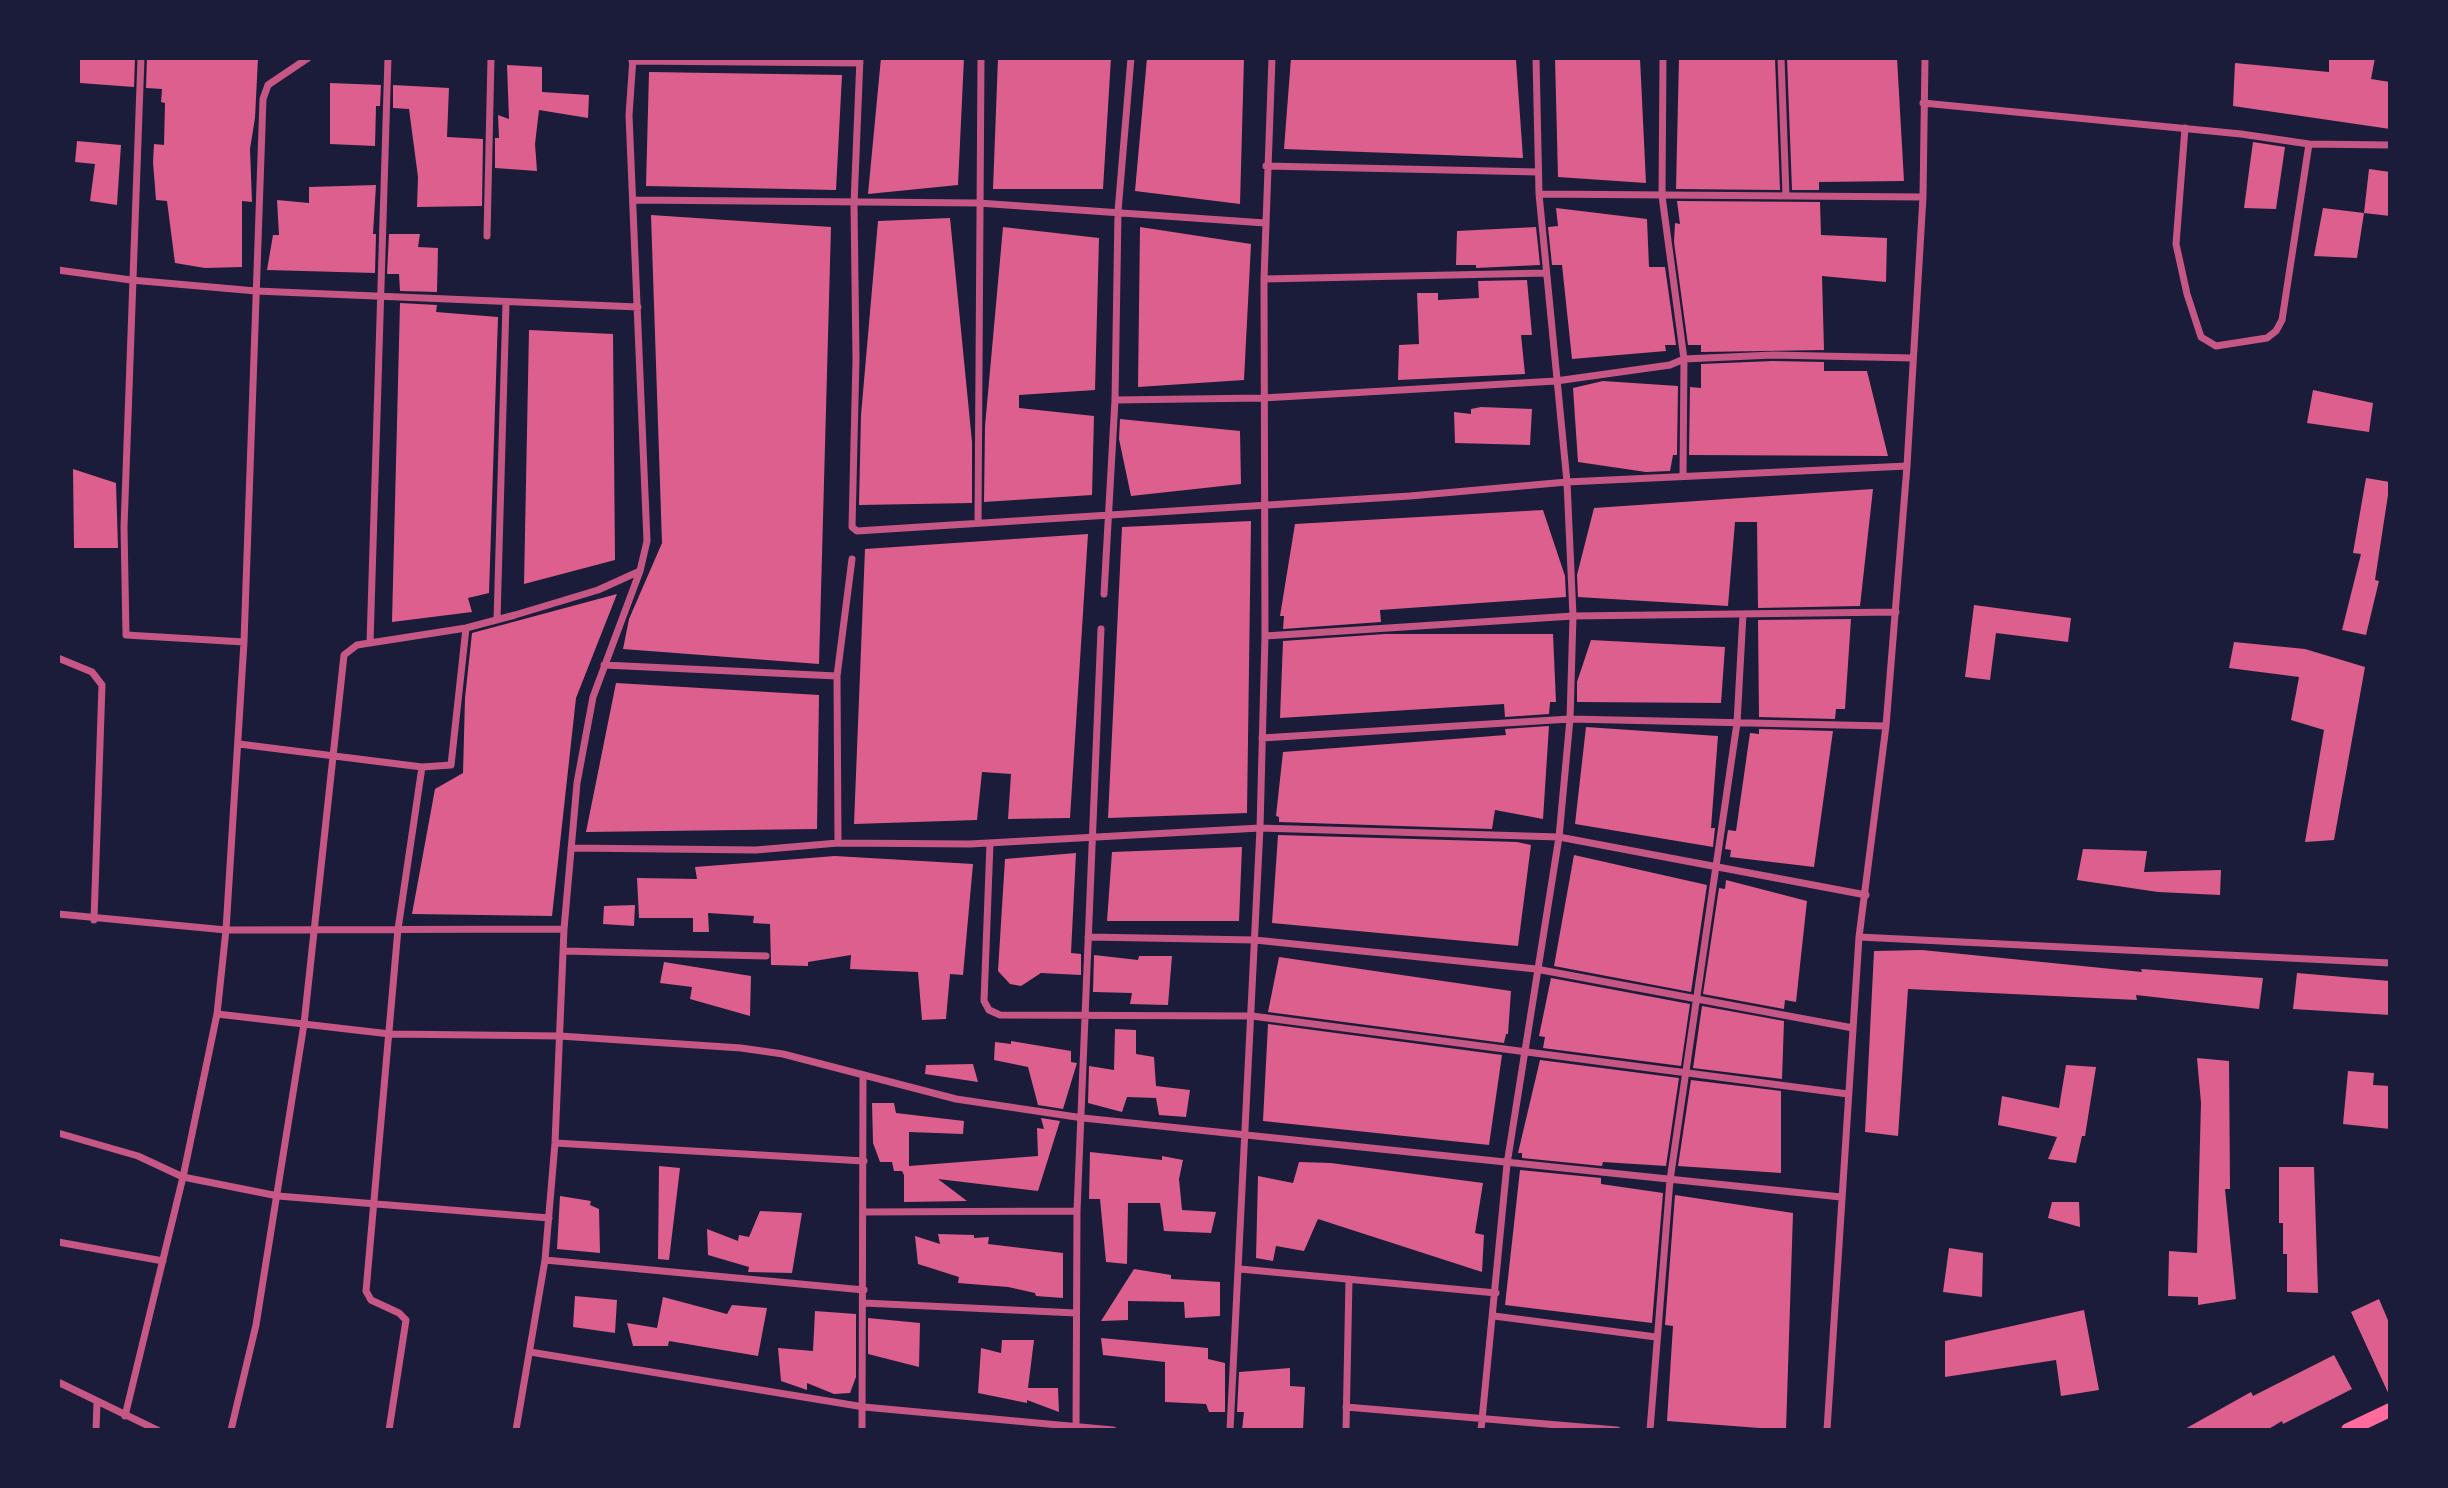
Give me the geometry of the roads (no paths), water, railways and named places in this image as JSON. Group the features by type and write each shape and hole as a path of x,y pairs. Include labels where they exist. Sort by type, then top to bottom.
{"main road":[{"path":"2348,1430 2390,1410"}],"street":[{"path":"141,58 124,527 126,635 244,642"},
{"path":"125,1416 183,1177 217,1014 226,930 244,642 263,99 268,85 308,58"},
{"path":"370,643 383,295 388,58"},
{"path":"486,236 491,58"},
{"path":"978,523 981,58"},
{"path":"1104,594 1115,400 1118,211 1131,58"},
{"path":"1230,1430 1247,1134 1260,828 1265,636 1264,279 1272,58"},
{"path":"1481,1430 1507,1164 1559,837 1570,719 1573,616 1567,482 1539,194 1536,58"},
{"path":"1663,58 1662,196 1684,359 1683,475"},
{"path":"1781,58 1786,195"},
{"path":"1827,1430 1859,937 1886,726 1907,466 1923,197 1924,58"},
{"path":"516,1430 545,1260 549,1218 555,1143 564,929 577,783 593,697 640,571 647,541 629,115 632,59 860,60 854,204 856,359 852,527 865,533 978,523 1410,496 1567,482 1907,466"},
{"path":"1923,103 2185,128 2309,144 2390,145"},
{"path":"2185,128 2176,244 2186,295 2201,337 2216,346 2267,338 2283,320 2309,144"},
{"path":"1266,166 1538,172"},
{"path":"1539,194 1923,197"},
{"path":"633,200 978,203 1265,223"},
{"path":"58,270 131,280 256,291 638,307"},
{"path":"1264,279 1545,273"},
{"path":"497,620 506,303"},
{"path":"1115,400 1263,398 1556,381 1670,365 1684,359 1773,355 1913,358"},
{"path":"838,843 837,676 852,559"},
{"path":"231,1430 256,1325 304,1024 344,655 349,648 370,643 466,628 497,620 598,590 640,571"},
{"path":"1265,636 1573,616 1896,612"},
{"path":"1650,1430 1670,1180 1737,723 1743,614"},
{"path":"239,744 422,767 447,767 453,762 466,628"},
{"path":"1076,1428 1077,1211 1083,1118 1101,629"},
{"path":"58,658 92,672 102,685 94,920"},
{"path":"604,665 837,676"},
{"path":"1262,738 1570,719 1886,726"},
{"path":"389,1430 406,1320 399,1313 377,1304 366,1291 398,929 422,767"},
{"path":"571,848 756,850 838,843 990,842 1260,828 1559,837 1866,895"},
{"path":"990,842 984,1001 989,1010 1000,1015 1252,1016 1848,1094"},
{"path":"58,914 94,920 226,930 564,929"},
{"path":"1088,937 1255,940 1536,969 1853,1028"},
{"path":"1859,937 2390,963"},
{"path":"564,951 765,956"},
{"path":"217,1014 390,1034 560,1036 741,1048 783,1054 956,1099 1083,1118 1841,1198"},
{"path":"862,1430 863,1076"},
{"path":"58,1133 138,1156 183,1177 278,1196 549,1218"},
{"path":"555,1143 864,1161"},
{"path":"864,1212 1077,1211"},
{"path":"58,1242 163,1261"},
{"path":"545,1260 864,1290"},
{"path":"1240,1269 1496,1293"},
{"path":"1346,1430 1349,1279"},
{"path":"864,1303 1076,1313"},
{"path":"1494,1315 1656,1337"},
{"path":"530,1352 864,1407 1113,1430"},
{"path":"58,1382 157,1430"},
{"path":"96,1430 97,1402"},
{"path":"1346,1407 1616,1430"}]}
